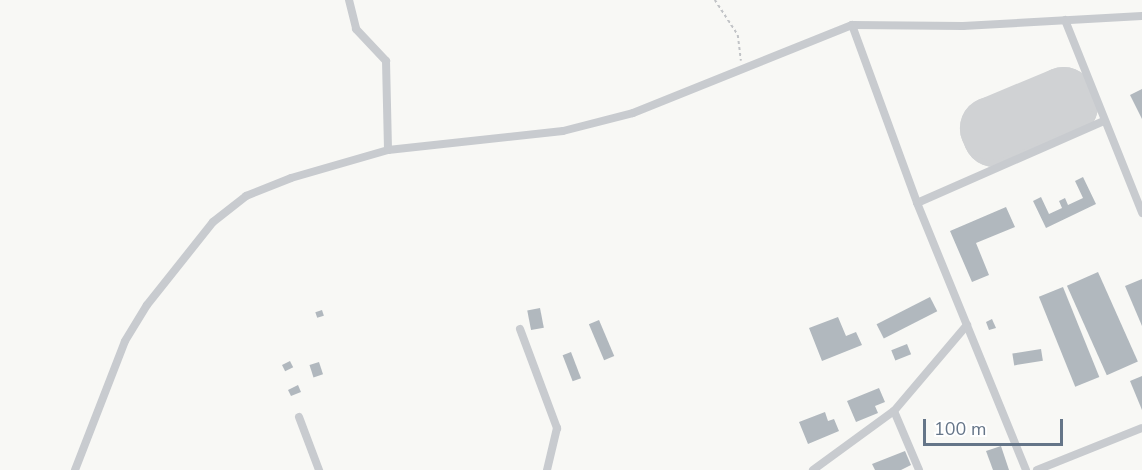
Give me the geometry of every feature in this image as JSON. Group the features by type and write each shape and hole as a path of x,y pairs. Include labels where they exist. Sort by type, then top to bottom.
{"street":[{"path":"349,0 356,29 386,62 388,150"},
{"path":"75,470 125,341 147,304 213,222 246,196 291,178 388,150 563,131 633,113 852,25 963,26 1142,16"},
{"path":"1065,20 1142,213"},
{"path":"852,25 917,203 1026,470"},
{"path":"917,203 1104,120"},
{"path":"813,470 894,411 967,325"},
{"path":"520,329 557,428 547,470"},
{"path":"894,411 919,470"},
{"path":"299,417 319,470"},
{"path":"1037,470 1142,428"}],"path":[{"path":"715,0 738,35 742,68"}],"building":[{"path":"1142,89 1142,119 1130,95"},
{"path":"1083,177 1096,204 1046,228 1033,201 1041,197 1049,214 1062,208 1059,201 1065,198 1068,205 1083,198 1075,181"},
{"path":"1006,207 1015,227 976,243 989,275 972,282 950,231"},
{"path":"1098,272 1138,362 1107,375 1067,286"},
{"path":"1142,279 1142,326 1125,286"},
{"path":"1063,287 1099,377 1075,387 1039,297"},
{"path":"930,297 937,311 884,338 877,324"},
{"path":"540,308 544,328 531,330 527,310"},
{"path":"322,310 324,316 317,318 315,312"},
{"path":"838,317 846,336 856,332 862,345 822,361 809,328"},
{"path":"992,319 996,328 989,330 986,322"},
{"path":"599,320 614,356 604,360 589,324"},
{"path":"907,344 911,354 895,361 891,350"},
{"path":"1041,349 1043,361 1014,365 1012,354"},
{"path":"571,352 581,378 573,381 563,355"},
{"path":"290,361 293,367 285,371 282,365"},
{"path":"319,362 323,374 314,377 309,365"},
{"path":"1142,376 1142,410 1130,381"},
{"path":"298,385 301,392 291,396 288,390"},
{"path":"879,388 885,402 875,406 878,413 856,422 847,401"},
{"path":"825,412 828,421 834,419 839,431 808,444 799,422"},
{"path":"1001,446 1009,470 993,470 986,451"},
{"path":"905,451 911,465 901,470 875,470 872,464"}],"runway":[{"path":"1063,98 1066,105 994,135 991,128 1063,98"}]}
